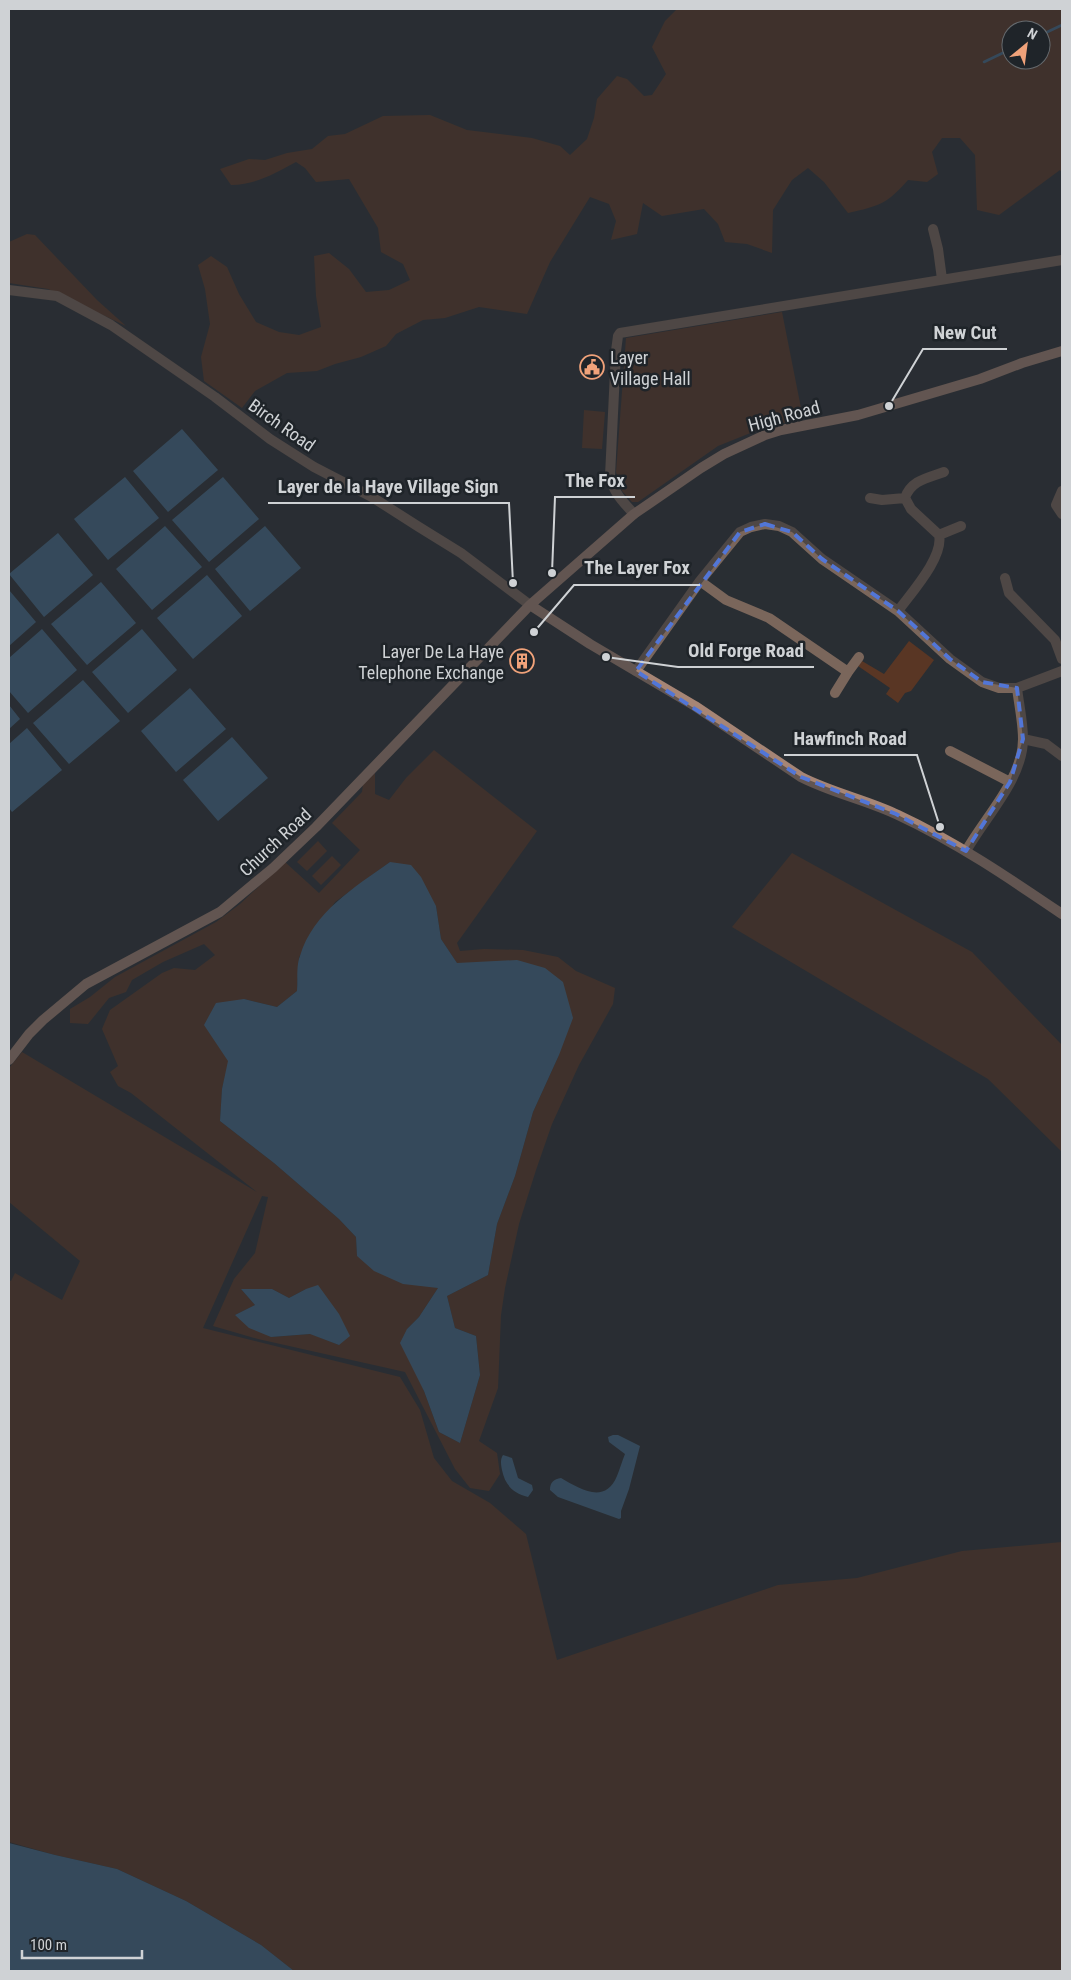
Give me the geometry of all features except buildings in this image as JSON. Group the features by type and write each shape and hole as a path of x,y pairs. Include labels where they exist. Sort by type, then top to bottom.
{"main road":[{"name":"High Road","path":"530,605 634,514 724,454 765,435 866,412 1062,351"},
{"path":"530,605 695,706 801,777 816,785 896,814 934,832 1062,914"},
{"name":"Church Road","path":"9,1060 29,1034 43,1020 86,984 220,912 273,868 316,827 530,605"}],"street":[{"path":"933,229 942,279"},
{"path":"634,514 616,494 611,485 610,476 616,351 620,333 1062,260"},
{"name":"Birch Road","path":"9,290 57,296 110,325 215,397 270,439 314,467 372,497 461,553 530,605"},
{"path":"904,498 908,489 915,483 944,472"},
{"path":"1057,510 1062,492"},
{"path":"870,498 882,500 904,498"},
{"path":"898,611 926,581 940,548 940,535 911,510 904,498"},
{"path":"636,671 700,581 740,532 765,524 779,526 792,532 822,559 898,611 950,659 982,682 999,688 1017,688 1062,671"},
{"path":"940,535 961,526"},
{"path":"1005,578 1009,593 1055,640 1062,659"},
{"path":"700,581 731,603 769,618 848,672"},
{"path":"835,693 859,657"},
{"path":"966,851 1010,782 1018,764 1023,740 1017,688"},
{"path":"1023,740 1046,744 1062,756"},
{"path":"950,751 1010,782"}],"highlighted area":[{"path":"765,524 792,532 822,559 898,611 950,659 982,682 1017,688 1023,739 1010,782 966,851 896,814 801,777 636,671 740,532"}],"shaded area":[{"path":"677,9 1062,9 1062,173 1060,170 999,215 977,210 975,155 960,138 942,138 932,152 938,174 927,182 908,180 882,203 848,213 824,182 808,168 792,180 773,210 772,253 747,244 725,242 718,224 704,209 662,216 643,203 637,234 611,240 616,221 609,204 590,197 550,262 527,314 479,307 445,318 423,320 396,334 386,346 361,357 317,371 287,373 255,391 242,408 204,381 201,357 210,324 205,289 198,265 211,256 227,267 239,294 256,322 279,332 299,335 321,327 316,296 314,256 329,253 349,269 366,292 389,290 410,280 403,264 381,252 378,228 349,179 316,182 305,168 296,162 249,183 231,185 220,169 249,159 265,160 287,153 312,149 328,136 345,134 383,116 430,115 467,130 532,138 560,146 570,155 587,139 594,118 597,99 617,76 627,79 644,96 652,95 666,74 652,47 665,21"},
{"path":"27,234 35,235 97,300 126,326 48,289 9,283 9,242"},
{"path":"782,312 803,418 758,430 718,446 638,502 632,502 622,491 616,472 626,338"},
{"path":"584,410 605,412 602,449 582,448"},
{"path":"909,641 934,660 911,691 905,693 898,703 886,694 890,688 858,666 862,661 884,674"},
{"path":"434,750 537,831 457,943 460,951 484,949 523,950 558,957 576,971 615,988 613,1004 579,1065 552,1124 519,1224 501,1315 498,1388 479,1441 497,1453 500,1474 489,1491 470,1488 455,1469 405,1372 258,1339 213,1326 234,1279 255,1253 268,1197 262,1196 203,1328 400,1377 420,1410 434,1458 452,1481 490,1503 526,1534 557,1660 778,1585 857,1578 962,1551 1062,1542 1062,1971 294,1971 261,1945 186,1901 117,1869 9,1842 9,1280 11,1281 15,1273 62,1300 80,1261 9,1202 9,1068 22,1052 257,1192 131,1093 118,1086 110,1072 118,1066 102,1029 110,1010 162,973 174,968 195,970 215,955 204,944 163,962 132,980 126,992 109,998 88,1024 70,1023 70,1009 90,997 115,977 216,922 240,904 285,862 319,893 360,850 332,823 362,792 363,784 375,773 375,794 389,800 406,778","holes":["390,862 436,906 441,939 457,963 478,963 559,1055 533,1112 515,1176 497,1224 488,1275 447,1296 455,1328 476,1336 480,1375 460,1443 439,1432 424,1391 407,1329 419,1317 438,1288 357,1256 356,1237 339,1219 274,1163 220,1121 222,1089 244,999 277,1007 297,991 299,957 335,902","241,1289 272,1289 289,1298 306,1289 339,1345 311,1334 271,1337 235,1315 255,1305"]},
{"path":"318,841 327,851 307,871 297,862"},
{"path":"792,853 972,952 1062,1045 1062,1152 988,1079 732,927"},
{"path":"332,856 341,865 321,885 312,876"}],"water":[{"path":"182,429 218,470 168,512 133,471"},
{"path":"125,477 159,518 108,560 74,519"},
{"path":"223,477 259,519 209,562 172,520"},
{"path":"165,526 202,567 152,610 116,569"},
{"path":"265,526 301,568 250,611 215,569"},
{"path":"58,533 93,575 44,617 9,574"},
{"path":"207,575 242,616 193,659 157,618"},
{"path":"101,582 136,623 87,665 51,624"},
{"path":"9,590 36,622 9,646"},
{"path":"42,629 77,670 28,713 9,691 9,658"},
{"path":"142,629 177,670 128,713 92,672"},
{"path":"83,680 120,721 69,764 33,723"},
{"path":"190,688 226,729 176,772 141,731"},
{"path":"9,705 20,719 9,729"},
{"path":"27,728 62,770 12,812 9,808 9,744"},
{"path":"232,737 268,778 218,821 183,780"},
{"path":"390,862 411,865 421,877 436,906 441,939 457,963 517,960 545,968 563,982 573,1018 559,1055 533,1112 515,1176 497,1224 488,1275 447,1296 455,1328 476,1336 480,1375 460,1443 439,1432 424,1391 400,1343 407,1329 419,1317 438,1288 403,1284 374,1271 357,1256 356,1237 339,1219 274,1163 220,1121 222,1089 228,1061 204,1025 216,1003 244,999 277,1007 297,991 299,960 306,940 315,926 337,902"},
{"path":"318,1285 339,1314 350,1336 339,1345 310,1334 271,1337 249,1328 235,1315 255,1305 241,1289 272,1289 289,1298"},
{"path":"618,1435 640,1446 629,1489 621,1511 621,1518 619,1519 558,1497 550,1490 553,1481 561,1478 592,1492 606,1490 612,1485 625,1454 609,1442 608,1437"},
{"path":"503,1455 512,1458 518,1478 532,1485 533,1490 528,1497 510,1488 503,1475 501,1466"},
{"path":"9,1843 117,1869 186,1901 261,1945 294,1971 9,1971"}],"waterway":[{"path":"1051,30 1062,25"},
{"path":"984,62 1001,54"}],"place":[{"name":"Layer Village Hall","path":"592,367"},
{"name":"New Cut","path":"889,406"},
{"name":"The Fox","path":"552,573"},
{"name":"Layer de la Haye Village Sign","path":"513,583"},
{"name":"The Layer Fox","path":"534,632"},
{"name":"Old Forge Road","path":"606,657"},
{"name":"Layer De La Haye Telephone Exchange","path":"522,661"},
{"name":"Hawfinch Road","path":"940,827"}]}
